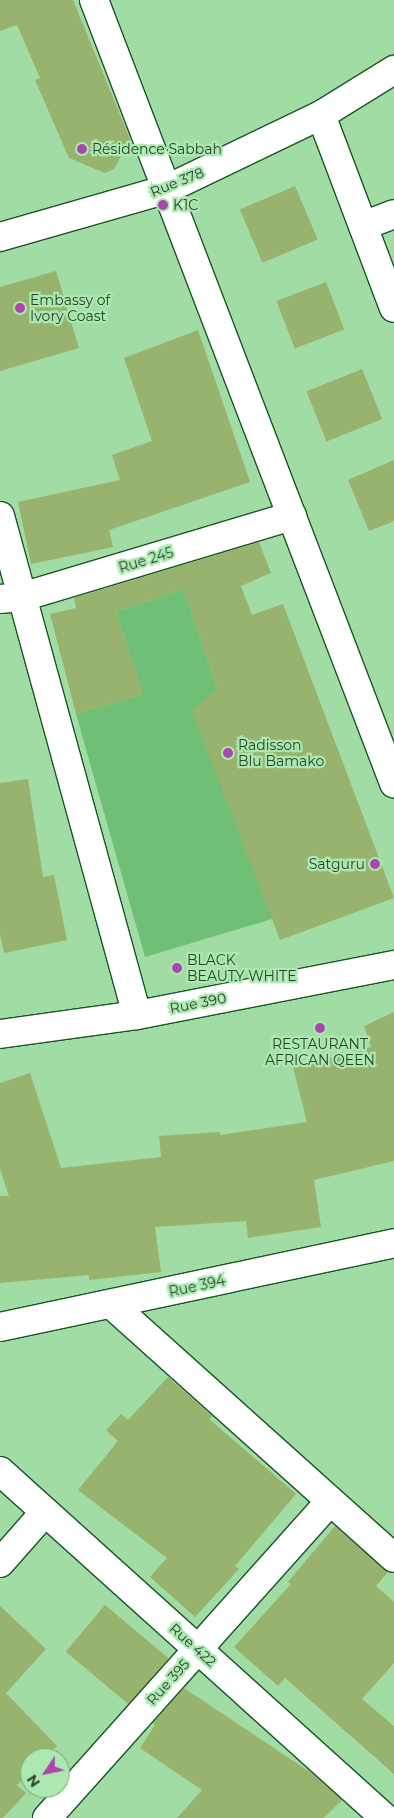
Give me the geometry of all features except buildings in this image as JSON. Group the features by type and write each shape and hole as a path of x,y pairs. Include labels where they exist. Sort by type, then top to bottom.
{"street":[{"path":"94,0 394,783"},
{"name":"Rue 378","path":"0,237 167,189 321,115 394,70"},
{"path":"321,115 394,308"},
{"path":"363,226 394,214"},
{"path":"0,516 11,598 136,1015"},
{"name":"Rue 245","path":"11,598 292,516"},
{"name":"Rue 390","path":"0,1034 136,1015 394,966"},
{"name":"Rue 394","path":"0,1326 394,1243"},
{"path":"111,1304 394,1558"},
{"name":"Rue 422","path":"0,1471 386,1818"},
{"name":"Rue 395","path":"56,1815 198,1649 330,1501"},
{"path":"0,1563 45,1512"}],"green space":[{"path":"183,589 217,688 272,919 145,957 76,714 143,694 116,612"}],"place":[{"name":"Résidence Sabbah","path":"82,149"},
{"name":"K1C","path":"163,205"},
{"name":"Embassy of Ivory Coast","path":"20,308"},
{"name":"Radisson Blu Bamako","path":"228,753"},
{"name":"Satguru","path":"375,864"},
{"name":"BLACK BEAUTY WHITE","path":"177,968"},
{"name":"RESTAURANT AFRICAN QEEN","path":"320,1028"}]}
